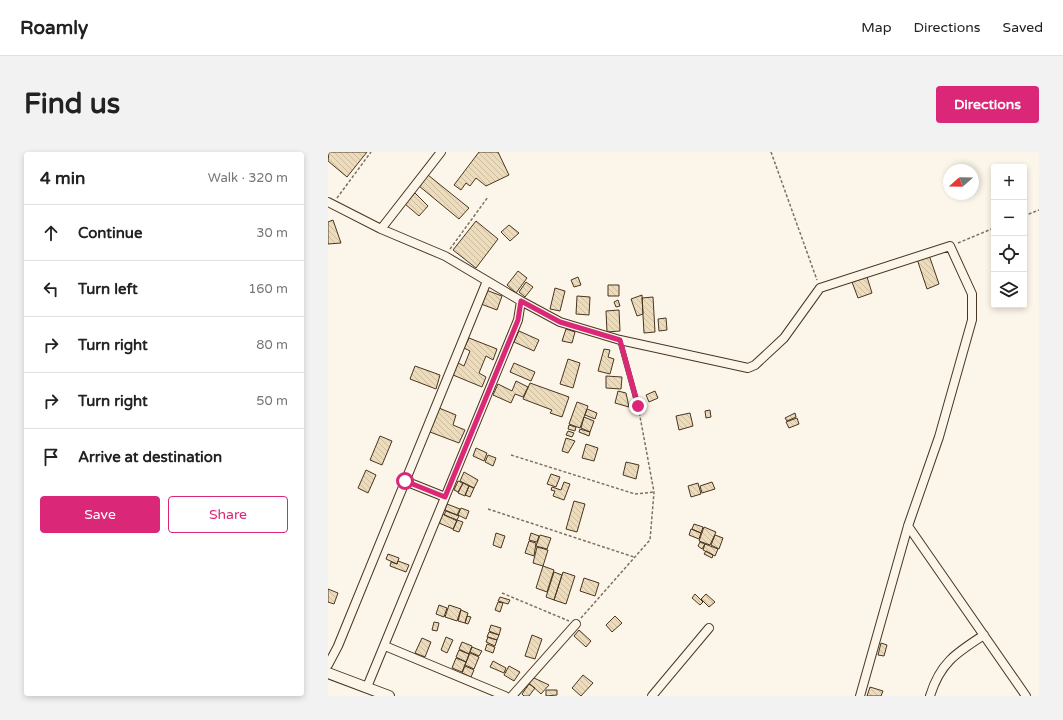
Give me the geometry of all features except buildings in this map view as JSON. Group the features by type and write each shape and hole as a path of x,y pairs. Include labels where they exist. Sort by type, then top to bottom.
{"street":[{"path":"381,229 441,152"},
{"path":"330,203 381,229 445,256 560,322 620,340 748,368 755,365 784,338 820,288 950,246 972,294 972,320 939,437 908,526 860,696"},
{"path":"328,665 338,646 487,281"},
{"path":"367,687 518,320 521,301"},
{"path":"405,481 445,497"},
{"path":"908,526 1026,696"},
{"path":"512,696 576,624"},
{"path":"652,696 709,628"},
{"path":"930,696 938,674 948,661 984,635"},
{"path":"385,646 505,696"},
{"path":"328,673 389,696"}],"lane":[{"path":"620,340 638,406"}],"path":[{"path":"330,203 371,152"},
{"path":"771,152 820,288"},
{"path":"445,256 488,197"},
{"path":"1027,215 1039,210"},
{"path":"950,246 991,229"},
{"path":"502,593 576,624 650,540 654,492 638,406"},
{"path":"511,455 635,494 654,492"},
{"path":"488,509 635,557"}],"route":[{"path":"405,481 445,497 518,320 521,301 560,322 620,340 638,406"}]}
